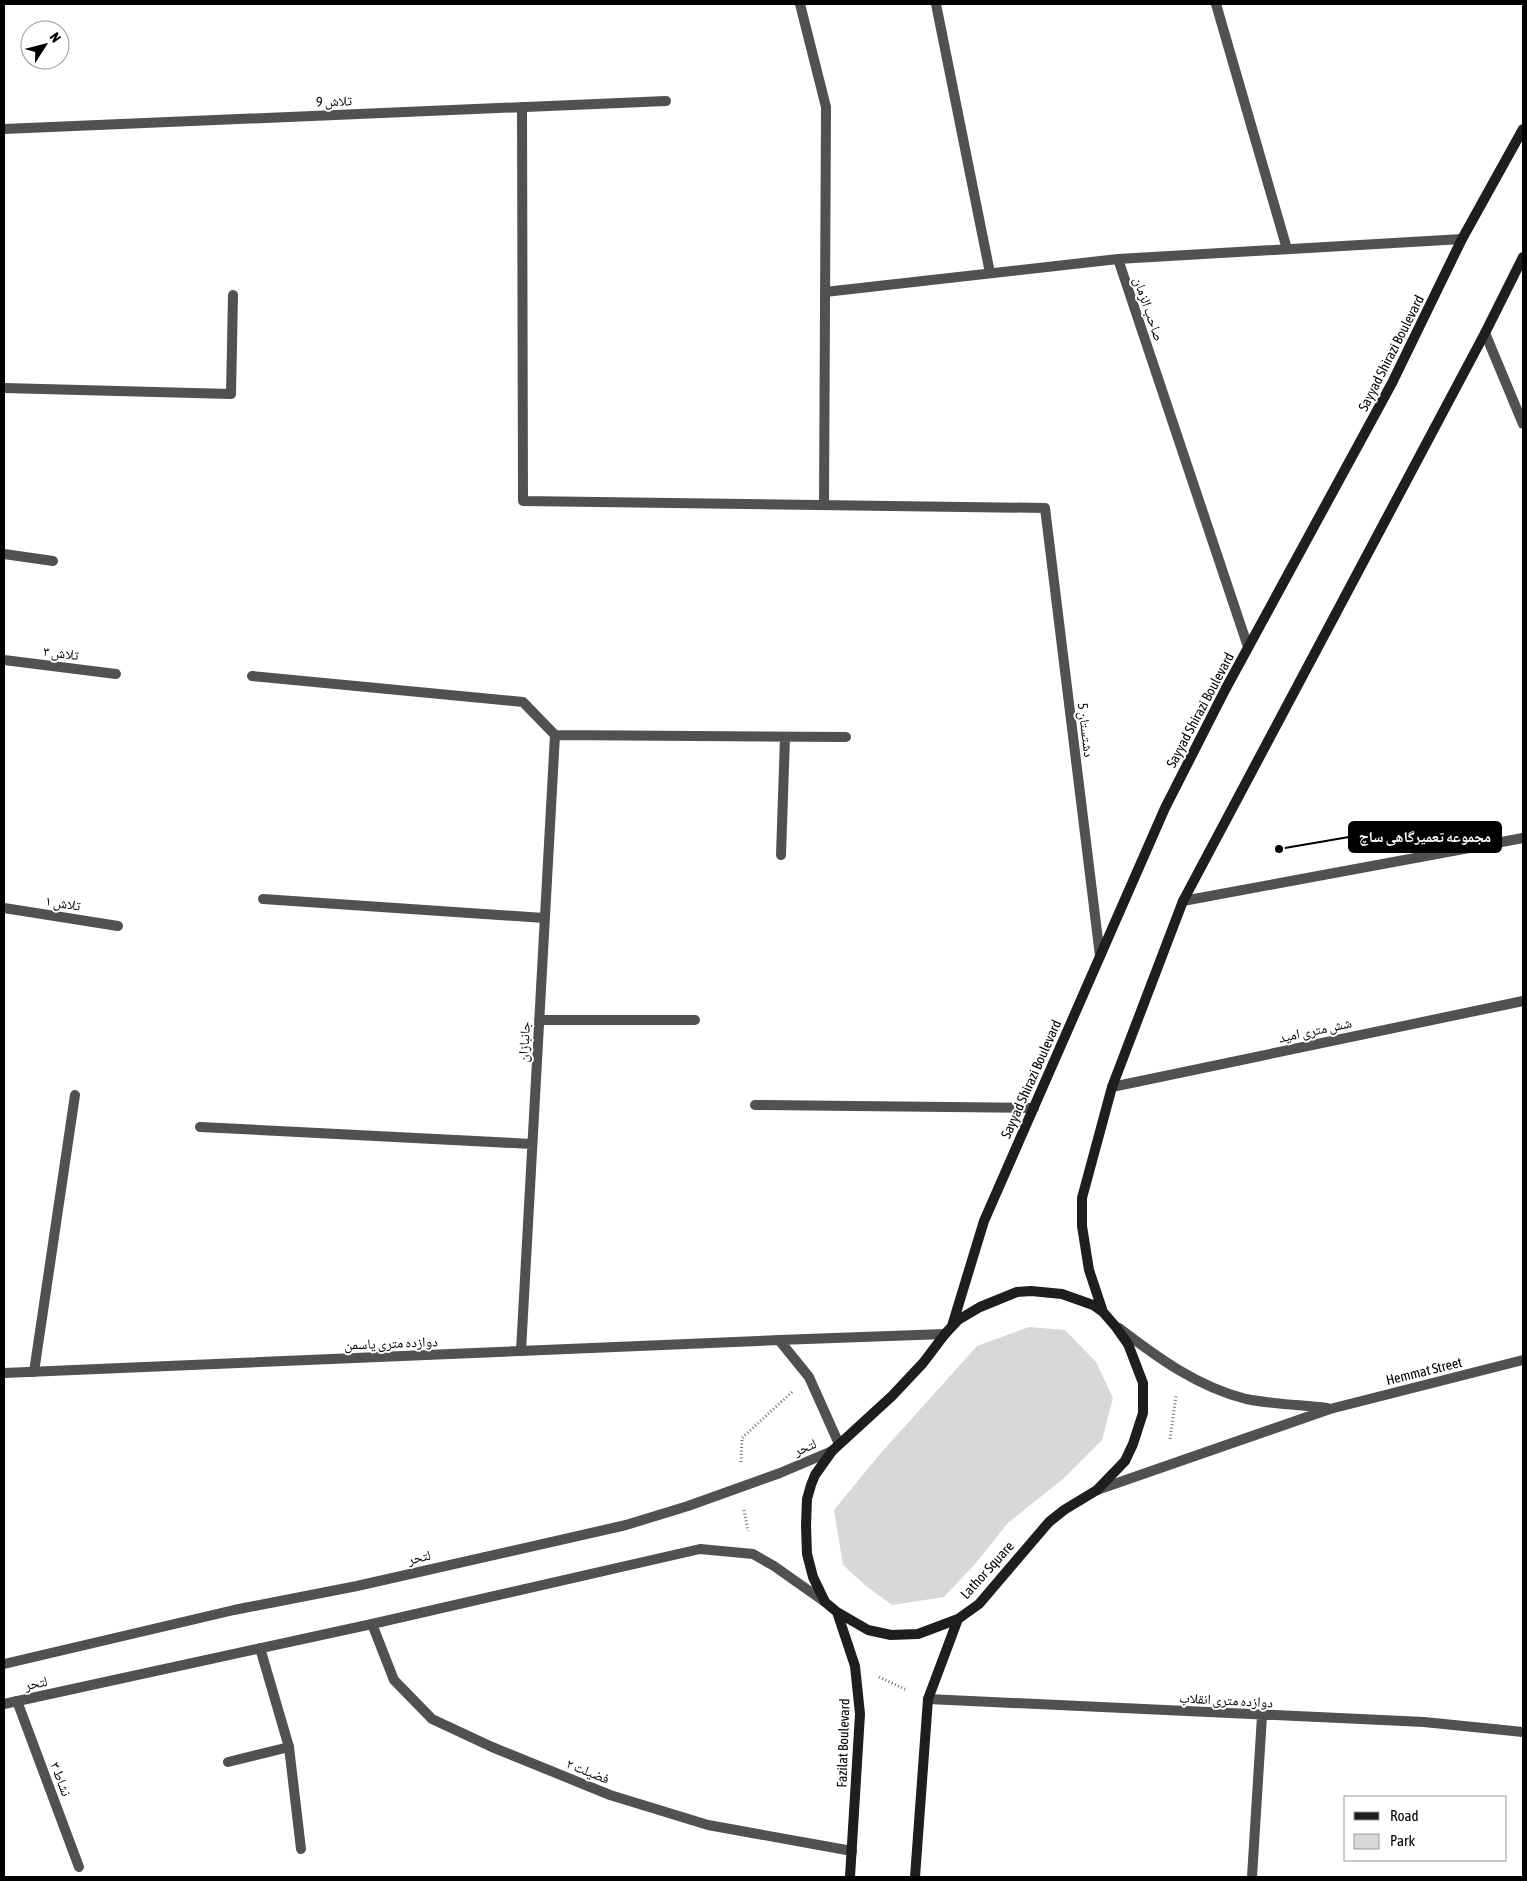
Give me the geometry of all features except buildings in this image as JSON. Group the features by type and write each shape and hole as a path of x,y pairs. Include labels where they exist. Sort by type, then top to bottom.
{"main road":[{"name":"Sayyad Shirazi Boulevard","path":"948,1331 984,1221 1165,808 1248,648 1392,383 1462,239 1523,129"},
{"path":"1103,1312 1089,1270 1082,1226 1082,1198 1112,1086 1183,901 1485,333 1523,257"},
{"name":"Lathor Square","path":"1031,1291 1062,1294 1093,1305 1103,1312 1116,1327 1132,1353 1143,1383 1142,1413 1133,1444 1125,1461 1097,1490 1064,1510 1049,1522 978,1604 958,1619 918,1634 891,1635 868,1630 824,1602 813,1577 807,1554 807,1499 815,1474 835,1447 892,1396 923,1363 958,1320 980,1307 1017,1292 1031,1291"},
{"name":"Fazilat Boulevard","path":"837,1612 855,1666 860,1714 850,1877"},
{"path":"915,1877 928,1699 958,1619"}],"street":[{"path":"522,107 523,501 824,505 826,107 800,4"},
{"path":"936,4 990,273"},
{"path":"1216,4 1288,249"},
{"name":"تلاش 9","path":"4,130 666,101"},
{"path":"825,292 1118,259 1462,239"},
{"name":"صاحب الزمان","path":"1118,259 1248,648"},
{"path":"4,388 231,394 233,295"},
{"path":"1485,333 1523,424"},
{"name":"دشتستان 5","path":"824,505 1045,508 1100,956"},
{"path":"4,554 53,561"},
{"name":"تلاش ۳","path":"4,660 116,674"},
{"path":"252,676 522,702 555,735 846,737"},
{"name":"جانبازان","path":"521,1351 555,735"},
{"path":"781,855 785,737"},
{"path":"1183,901 1523,838"},
{"path":"263,899 544,918"},
{"name":"تلاش ۱","path":"4,908 118,926"},
{"name":"شش متری امید","path":"1112,1086 1523,1001"},
{"path":"539,1020 695,1020"},
{"path":"34,1372 75,1095"},
{"path":"755,1105 1034,1108"},
{"path":"200,1127 532,1144"},
{"path":"1116,1327 1151,1353 1215,1390 1248,1399 1330,1408"},
{"name":"دوازده متری یاسمن","path":"4,1373 948,1331"},
{"path":"779,1340 809,1376 835,1447"},
{"name":"Hemmat Street","path":"1097,1490 1330,1408 1523,1360"},
{"name":"لتحر","path":"4,1664 234,1610 357,1586 626,1525 688,1506 780,1473 835,1447"},
{"name":"لتحر","path":"4,1704 372,1624 700,1549 753,1554 774,1566 824,1602"},
{"name":"فضیلت ۲","path":"372,1624 394,1680 432,1719 492,1747 610,1795 708,1825 852,1851"},
{"path":"260,1648 289,1747 301,1849"},
{"name":"دوازده متری انقلاب","path":"928,1699 1262,1716 1424,1722 1523,1732"},
{"name":"نشاط ۳","path":"17,1701 79,1867"},
{"path":"1252,1877 1262,1716"},
{"path":"228,1762 289,1747"}],"path":[{"path":"1166,1465 1176,1397 1187,1375"},
{"path":"753,1554 740,1486 742,1438 809,1376"},
{"path":"855,1666 928,1699"}],"green space":[{"path":"1029,1327 1065,1330 1096,1362 1113,1398 1102,1440 1063,1479 1008,1523 975,1564 944,1597 892,1605 866,1586 843,1565 834,1510 880,1454 977,1346"}],"place":[{"name":"مجموعه تعمیرگاهی ساچ","path":"1279,849"}]}
